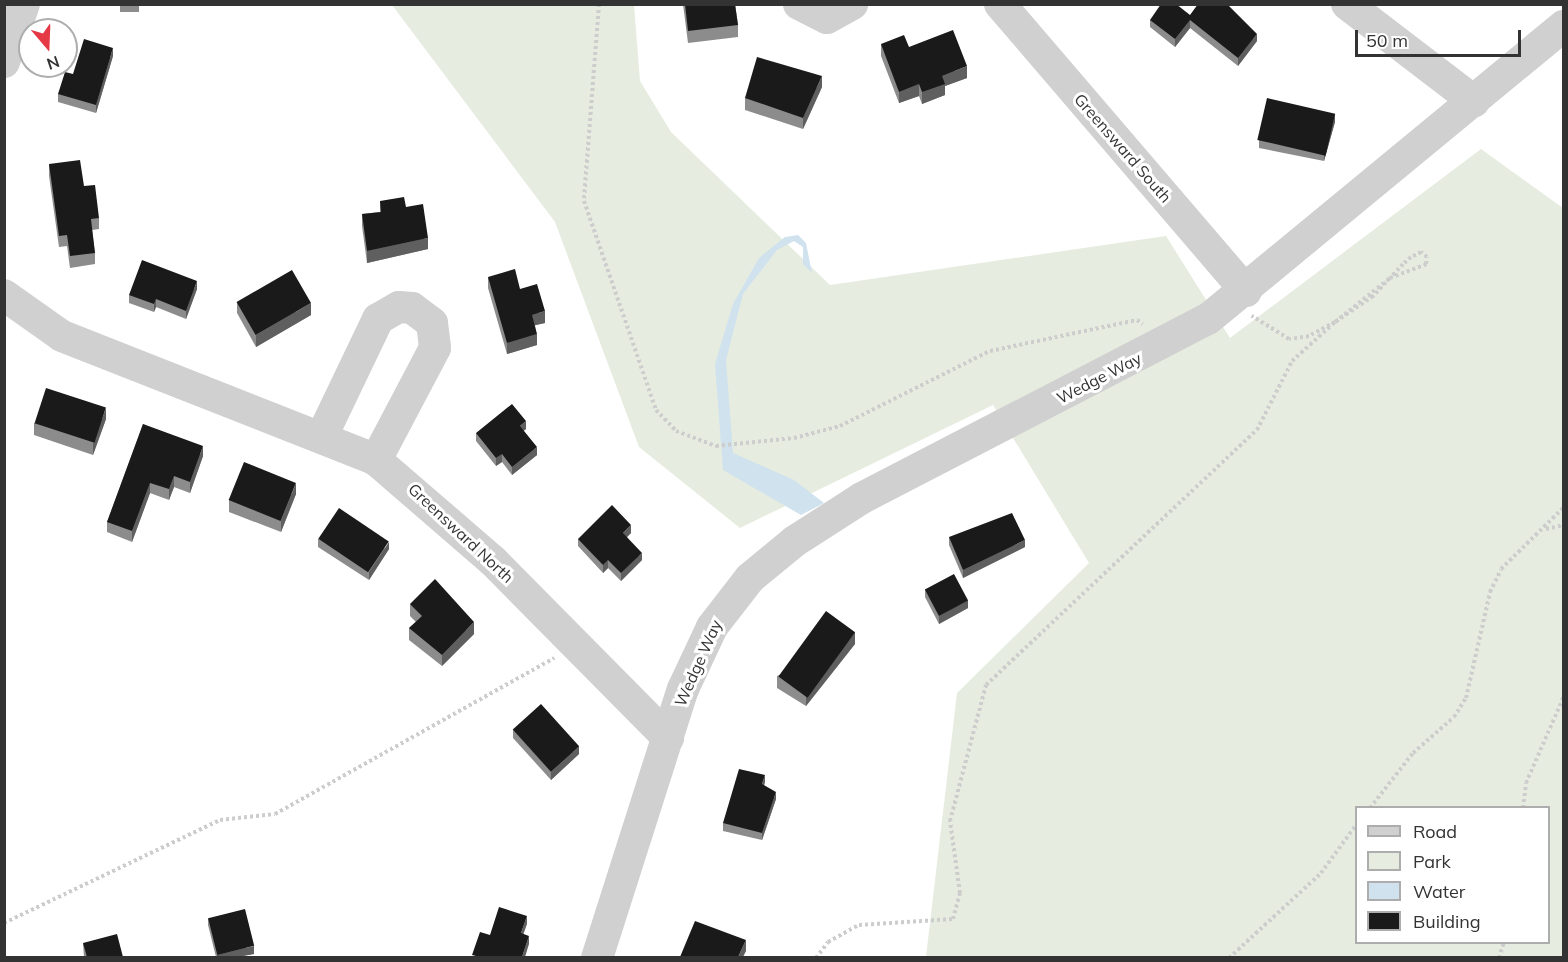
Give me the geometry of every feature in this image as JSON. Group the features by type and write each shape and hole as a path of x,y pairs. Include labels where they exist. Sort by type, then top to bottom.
{"street":[{"path":"5,61 24,4"},
{"path":"799,4 827,18 852,4"},
{"name":"Greensward South","path":"1000,4 1245,300"},
{"path":"1347,4 1474,101"},
{"name":"Wedge Way","path":"668,738 683,689 712,627 739,589 769,561 862,498 1167,344 1245,300 1563,26"},
{"name":"Greensward North","path":"4,295 62,336 322,435 376,460 493,561 573,647 668,738"},
{"path":"322,435 378,319 399,307 412,308 432,323 435,348 376,460"},
{"path":"597,957 668,738"}],"path":[{"path":"599,4 584,201 656,410 676,431 716,446 794,438 840,426 990,351 1137,321 1167,344"},
{"path":"816,957 828,942 859,926 953,919 960,893 950,821 986,685 1257,430 1293,361 1335,321 1390,278 1411,257 1421,252 1427,257 1426,264 1390,278"},
{"path":"1245,300 1289,339 1335,321"},
{"path":"1371,806 1413,753 1454,717 1466,698 1490,592 1501,569 1563,507"},
{"path":"1542,530 1563,525"},
{"path":"4,923 220,820 275,814 573,647"},
{"path":"1523,806 1526,783 1563,696"},
{"path":"1229,957 1321,873 1355,826"}],"green space":[{"path":"392,5 634,5 640,81 671,132 830,285 1166,236 1230,338 1481,149 1563,208 1563,957 926,957 957,693 1089,563 993,405 740,528 639,447 555,222"}],"water":[{"path":"798,235 806,243 812,273 803,264 803,247 794,241 777,250 743,294 726,360 733,453 794,480 824,503 801,515 723,470 715,364 733,304 759,258 785,237"}],"building":[{"path":"685,4 735,4 738,25 688,31"},
{"path":"1161,4 1176,4 1190,15 1198,4 1227,4 1257,34 1238,58 1190,20 1175,39 1150,20"},
{"path":"953,30 967,66 942,76 945,84 922,92 919,84 899,92 881,44 904,35 909,47"},
{"path":"84,39 113,48 96,105 58,94 63,78 78,78 78,58"},
{"path":"757,57 822,76 803,118 745,98"},
{"path":"1267,98 1335,114 1326,156 1257,140"},
{"path":"80,160 84,186 95,185 99,218 91,219 95,253 70,256 67,235 59,236 49,164"},
{"path":"404,197 406,207 423,204 428,238 367,251 362,214 381,212 380,201"},
{"path":"142,260 197,281 186,311 156,299 154,304 129,295"},
{"path":"515,269 520,289 537,284 545,311 532,315 537,334 507,343 488,277"},
{"path":"292,270 311,303 256,335 237,302"},
{"path":"46,388 106,407 94,443 35,423"},
{"path":"512,404 526,421 520,426 537,447 512,467 502,454 496,458 476,433"},
{"path":"143,424 203,446 190,482 174,476 169,489 150,483 132,531 107,522"},
{"path":"244,462 296,483 281,521 229,500"},
{"path":"612,505 631,525 623,533 642,553 621,573 608,560 603,565 578,539"},
{"path":"339,508 389,542 368,572 318,539"},
{"path":"1012,513 1025,540 963,570 949,537"},
{"path":"954,574 968,600 939,616 925,589"},
{"path":"435,579 474,622 442,655 409,628 422,616 410,604"},
{"path":"826,611 855,632 808,698 778,677"},
{"path":"541,704 579,746 551,772 513,729"},
{"path":"739,769 765,775 762,784 776,792 762,833 723,823"},
{"path":"499,907 527,916 521,933 529,936 522,957 472,955 480,932 490,935"},
{"path":"245,909 254,946 217,955 208,918"},
{"path":"695,921 746,940 738,957 680,957"},
{"path":"117,934 123,957 87,957 83,943"}]}
